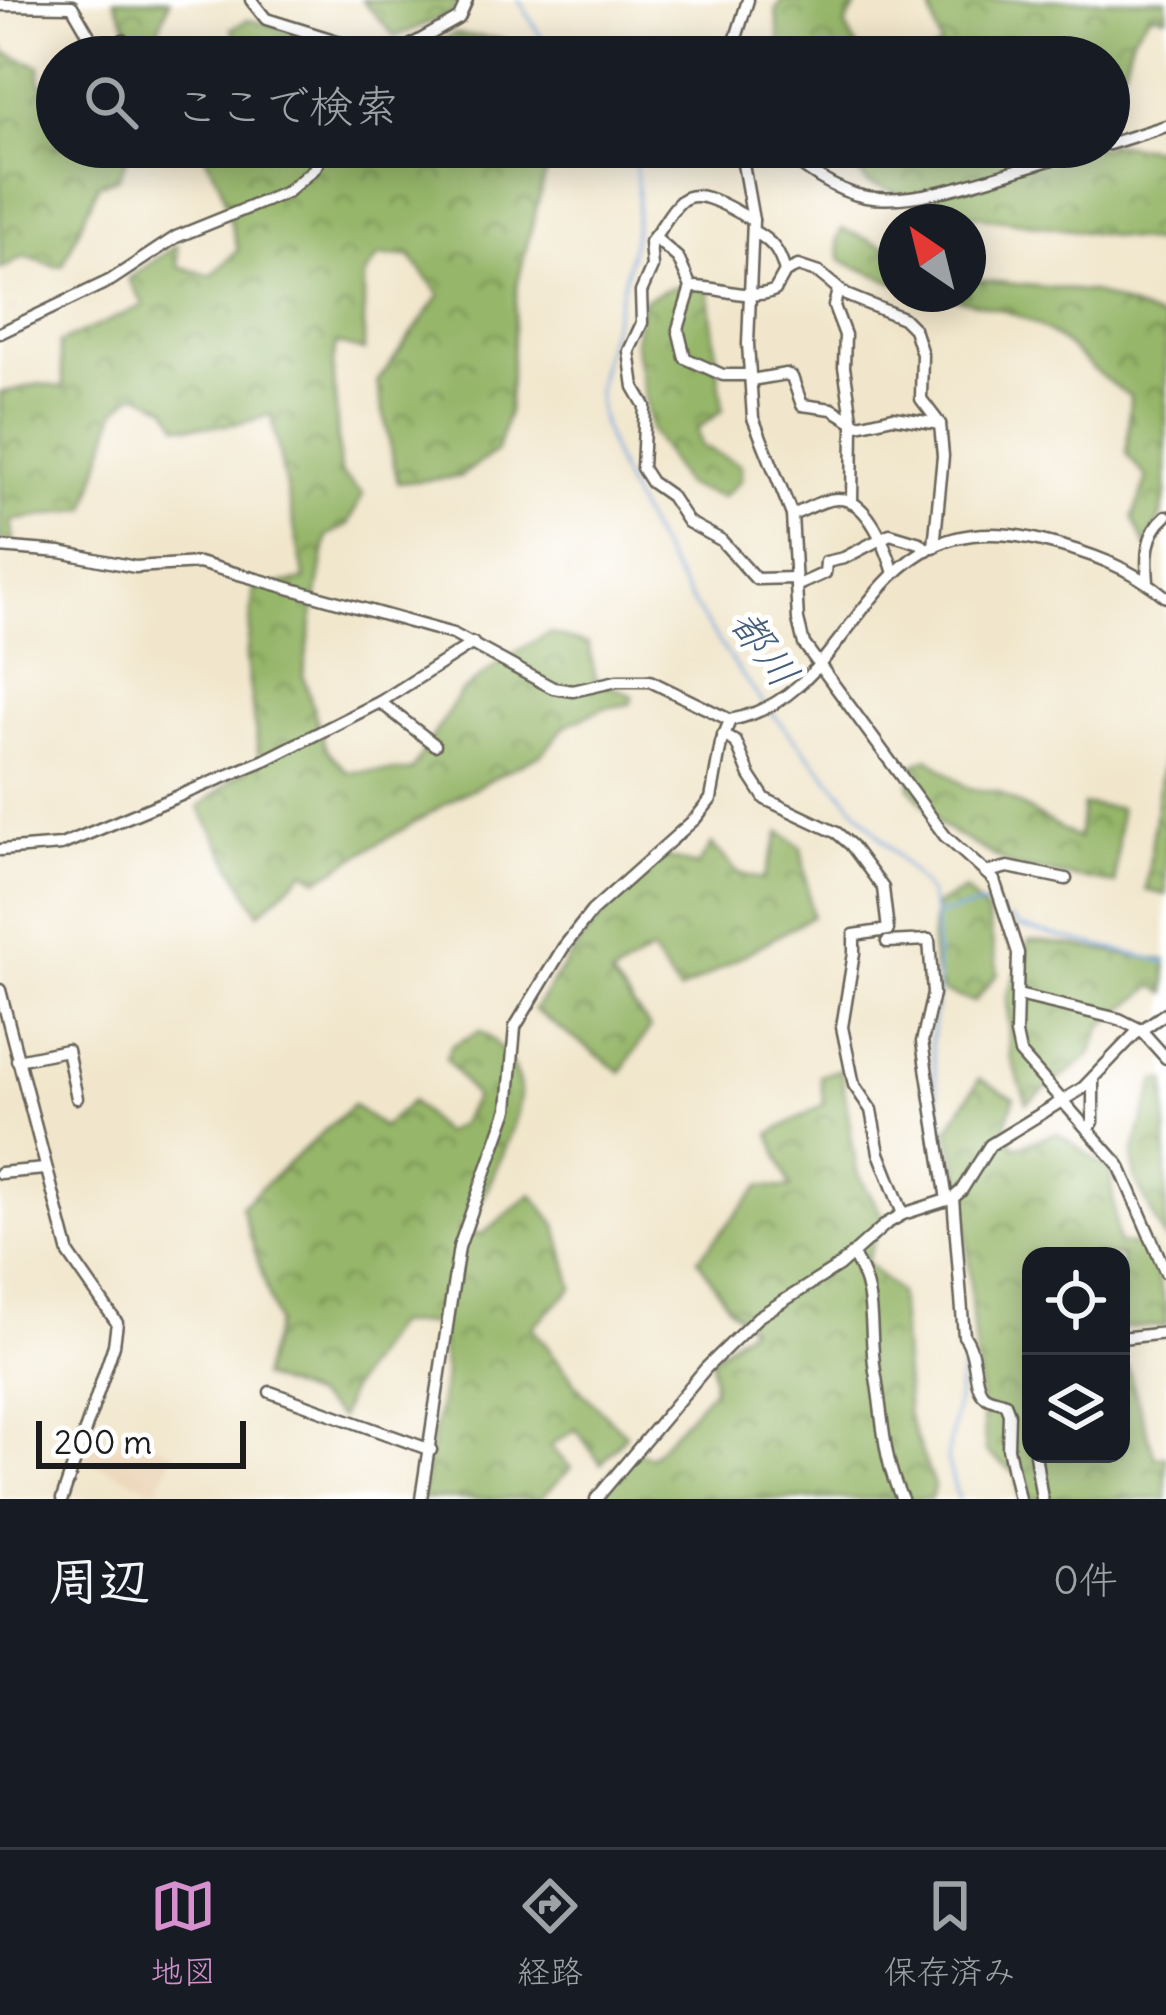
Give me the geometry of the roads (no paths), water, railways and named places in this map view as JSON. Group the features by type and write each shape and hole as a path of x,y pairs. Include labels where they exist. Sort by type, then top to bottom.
{"street":[{"path":"251,0 266,19 323,36"},
{"path":"427,36 459,18 467,0"},
{"path":"738,36 746,1"},
{"path":"0,5 72,6 89,36"},
{"path":"1130,137 1166,126"},
{"path":"0,333 111,280 176,238 287,192 315,168"},
{"path":"743,168 753,226 753,418 793,515 801,636 818,667 945,836 988,872 1000,892 1016,943 1020,1053 1126,1175 1166,1273"},
{"path":"808,168 830,183 871,199 933,193 1014,168"},
{"path":"785,272 778,250 753,226 705,196 680,201 650,242 652,267 641,292 642,323 628,351 634,387 645,406 642,468 651,482 671,496 688,522 721,540 756,579 796,582 825,573 826,562 883,538 901,536 930,548"},
{"path":"655,237 678,258 691,286 678,329 685,358 723,375 787,374 802,405 832,410 853,424 865,426 893,417 940,424"},
{"path":"691,286 715,286 751,297 776,290 785,272 798,266 910,322 922,355 921,399 940,424 942,468 930,548"},
{"path":"838,290 834,306 845,335 844,368 853,424 852,503"},
{"path":"793,515 833,499 852,503 883,538 894,573"},
{"path":"1148,582 1149,544 1166,517"},
{"path":"0,547 60,552 135,567 199,563 473,643 553,688 573,691 617,680 650,681 730,720 767,709 818,667 867,601 894,573 930,548 982,535 1013,534 1093,554 1148,582 1166,597"},
{"path":"0,850 61,845 265,760 380,702 473,643"},
{"path":"380,702 435,745"},
{"path":"421,1499 459,1247 508,1109 515,1027 563,948 592,911 705,808 717,781 723,735 730,720"},
{"path":"723,735 736,742 765,799 837,833 884,888 888,930 854,935 842,1027 854,1085 871,1110 879,1154 903,1214"},
{"path":"988,872 1008,867 1066,879"},
{"path":"887,942 929,940 933,994 922,1042 950,1198 964,1336 974,1349 979,1388 988,1398 1005,1403 1009,1413 1008,1448 1019,1499"},
{"path":"0,990 6,1043 16,1060 69,1253 117,1323 114,1345 62,1499"},
{"path":"1018,995 1119,1019 1141,1030 1166,1058"},
{"path":"596,1499 706,1368 758,1317 903,1214 961,1191 990,1145 1093,1080 1141,1030 1166,1013"},
{"path":"16,1060 68,1050 77,1098"},
{"path":"1088,1129 1093,1122 1093,1080"},
{"path":"0,1173 45,1169"},
{"path":"852,1254 866,1274 872,1300 880,1420 893,1481 902,1499"},
{"path":"1130,1337 1166,1333"},
{"path":"270,1392 430,1450"},
{"path":"1036,1463 1042,1499"}],"waterway":[{"name":"都川","path":"519,0 540,36"},
{"name":"都川","path":"636,168 635,232 599,381 600,413 633,499 659,548 764,704"},
{"path":"770,711 928,891 935,915 938,991 931,1043 952,1195"},
{"name":"都川","path":"937,915 987,904 1002,912"},
{"name":"都川","path":"1010,918 1020,927 1166,962"},
{"path":"958,1499 947,1460 966,1348"}]}
